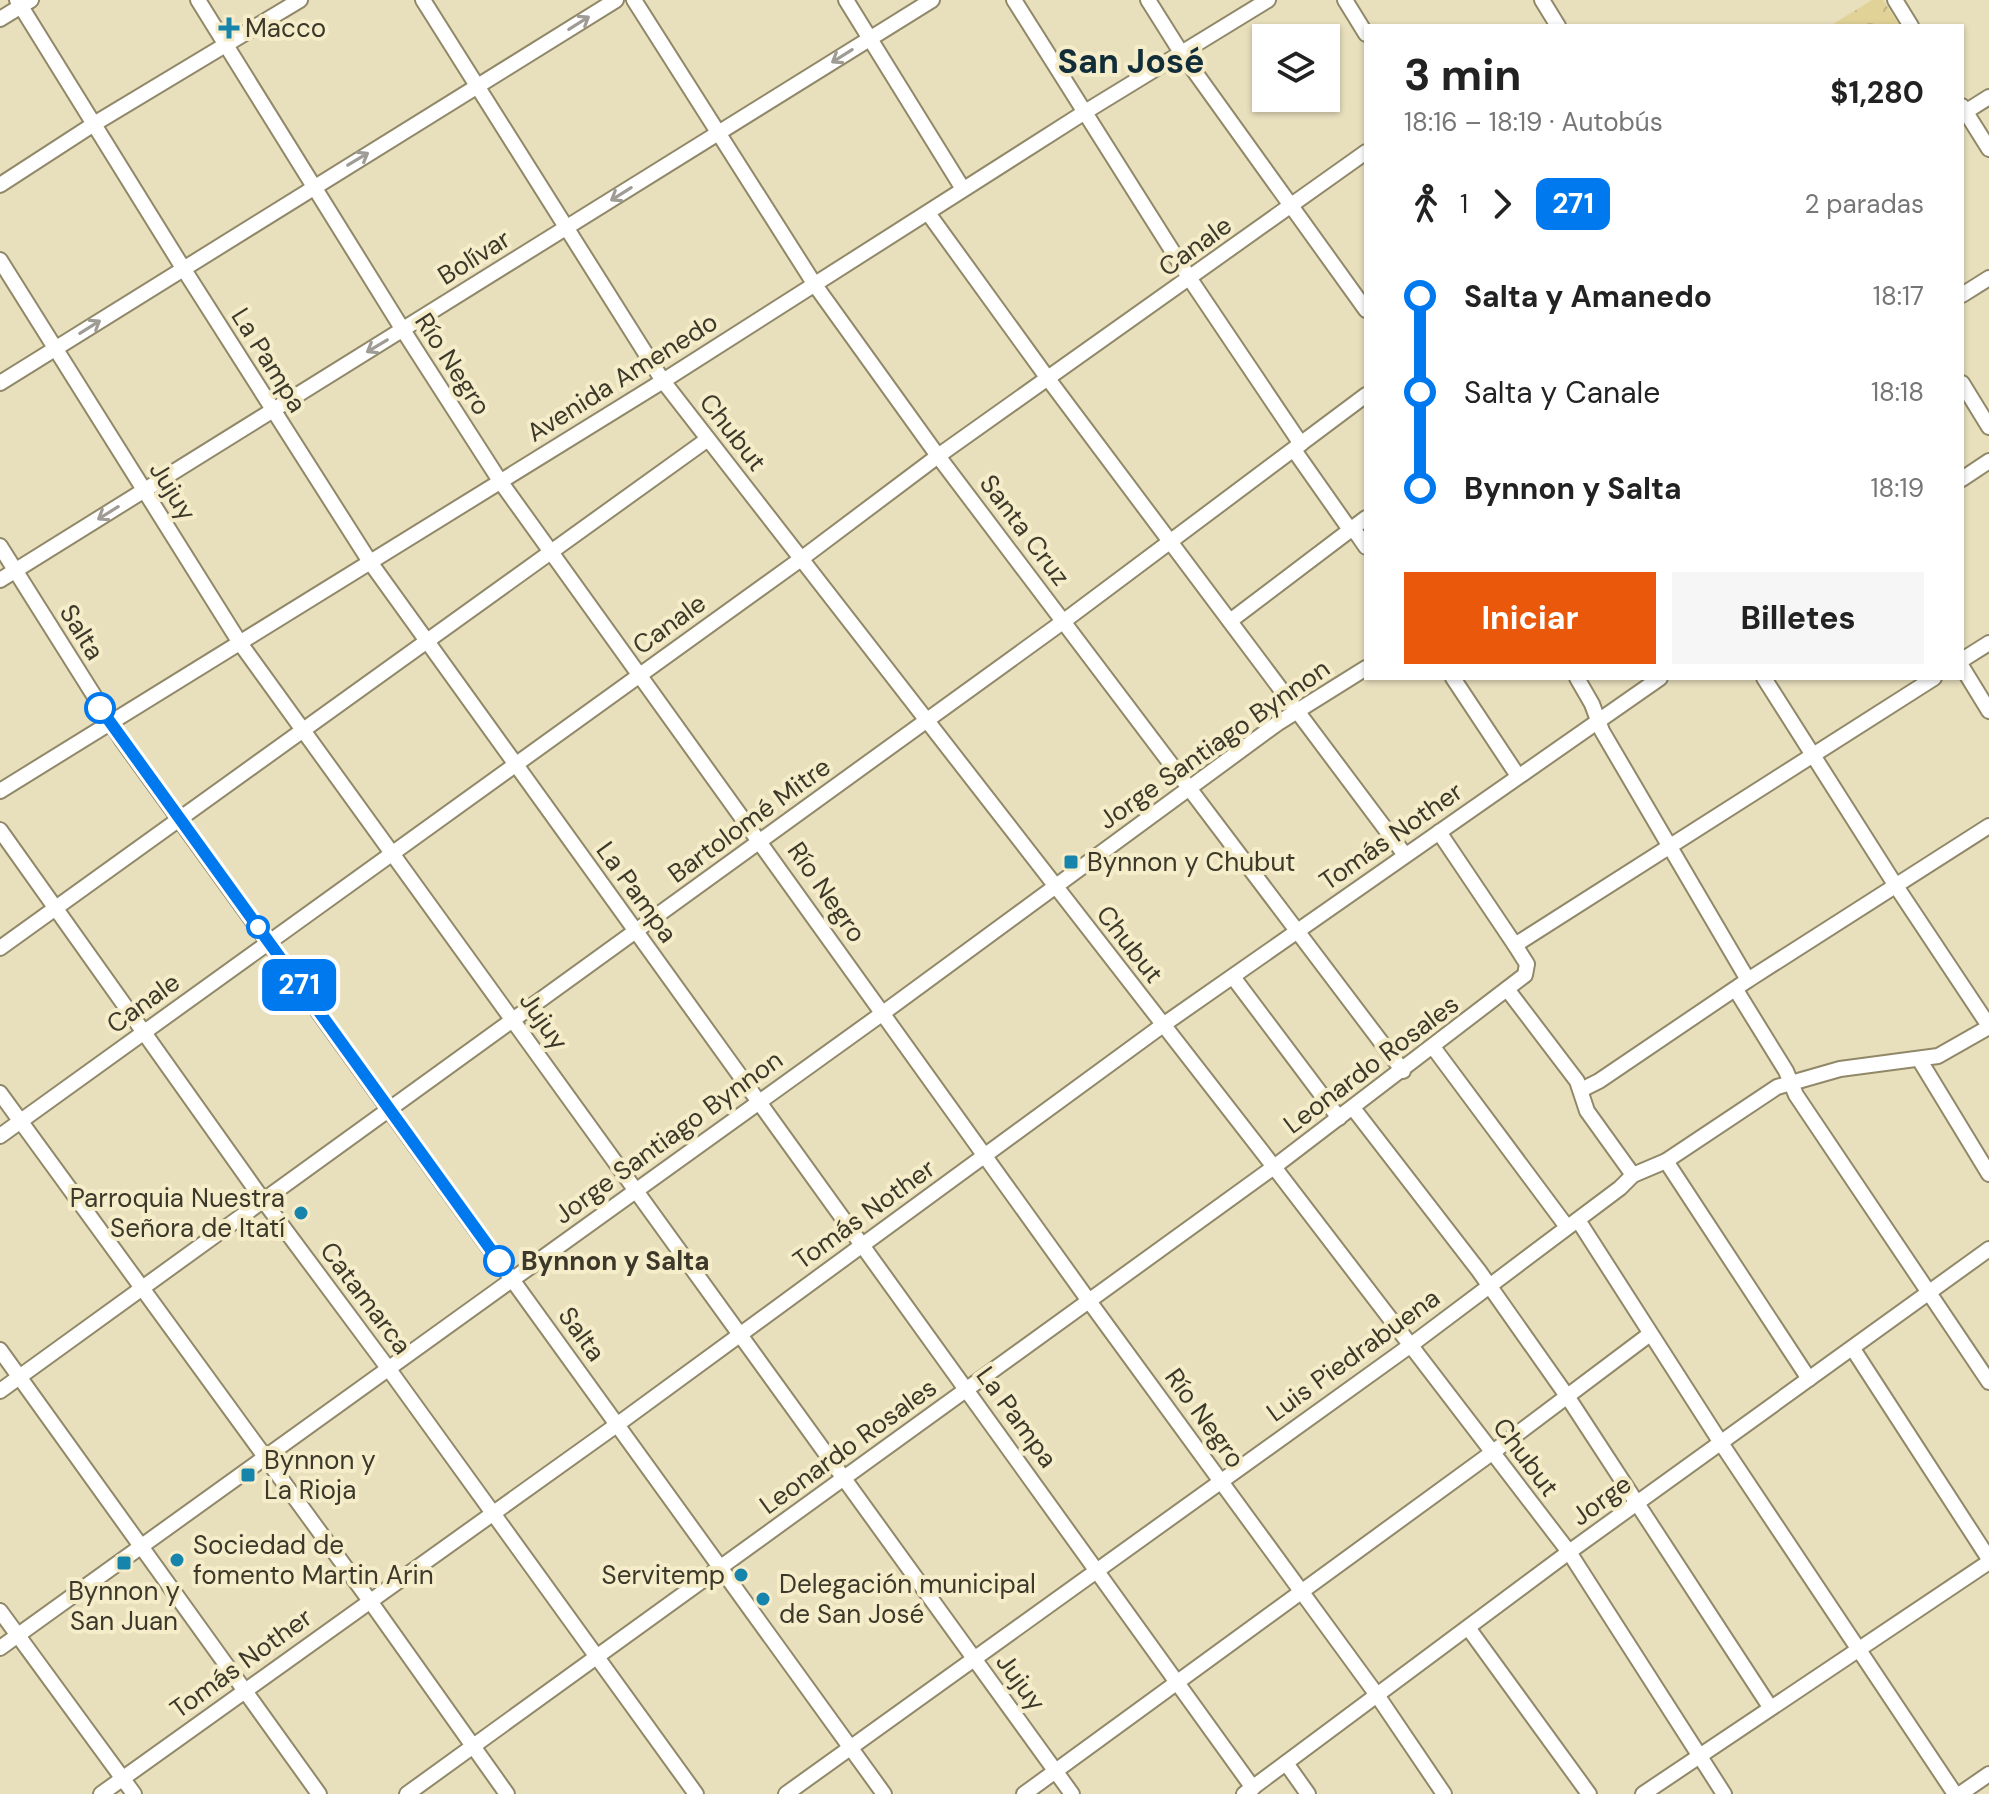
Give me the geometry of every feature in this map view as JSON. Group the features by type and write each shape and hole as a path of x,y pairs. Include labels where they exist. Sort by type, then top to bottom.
{"street":[{"name":"Río Negro","path":"198,0 500,481 1089,1301 1377,1695 1444,1794"},
{"path":"0,185 94,124 300,0"},
{"name":"Chubut","path":"423,0 663,381 1569,1552 1724,1794"},
{"path":"0,383 616,0"},
{"name":"Santa Cruz","path":"634,0 815,285 938,456 1403,1071"},
{"path":"846,0 963,189"},
{"name":"Bolívar","path":"0,580 932,0"},
{"path":"1014,0 1346,524 1364,544"},
{"path":"1148,0 1182,54 1364,307"},
{"name":"Avenida Amenedo","path":"0,791 663,381 1085,112 1268,0"},
{"path":"1345,0 1364,31"},
{"path":"1542,0 1551,24"},
{"path":"1895,0 1910,24"},
{"path":"0,19 23,2"},
{"name":"La Pampa","path":"23,2 183,268 370,562 1178,1683 1249,1791"},
{"path":"1964,110 1989,97"},
{"path":"1964,112 1989,149"},
{"name":"Canale","path":"0,1136 801,559 938,456 1364,153"},
{"path":"928,213 1049,380 1405,855"},
{"name":"Jujuy","path":"0,260 240,643 1072,1794"},
{"path":"1964,294 1989,278"},
{"path":"1964,386 1989,427"},
{"name":"Bartolomé Mitre","path":"0,1391 927,721 1171,543 1364,397"},
{"path":"0,948 708,439"},
{"path":"1964,478 1989,461"},
{"path":"1230,621 1364,520"},
{"name":"Salta","path":"0,546 110,722 884,1794"},
{"path":"1964,659 1989,643"},
{"name":"Jorge Santiago Bynnon","path":"0,1648 883,1013 1188,788 1298,710 1364,669"},
{"path":"1964,670 1989,711"},
{"path":"1454,680 1518,776"},
{"path":"1578,680 1748,980"},
{"name":"Tomás Nother","path":"101,1794 618,1424 1163,1025 1657,680"},
{"path":"1765,680 1989,1026"},
{"path":"1515,945 1931,680"},
{"path":"1581,1090 1989,826"},
{"name":"Catamarca","path":"0,830 263,1200 696,1794"},
{"path":"1439,832 1528,969 1507,989 1581,1090 1587,1111 1633,1175"},
{"path":"1233,977 1339,1118"},
{"name":"Leonardo Rosales","path":"407,1794 1274,1167 1507,989"},
{"path":"1736,990 1796,1095 1989,1382"},
{"name":"Luis Piedrabuena","path":"786,1794 1411,1345 1620,1188 1633,1175 1666,1161 1767,1092 1791,1082 1864,1064 1938,1056 1989,1026"},
{"path":"1433,1047 1572,1224 1650,1334 1958,1794 1989,1774"},
{"path":"1919,1059 1989,1174"},
{"path":"0,1093 507,1794"},
{"path":"1353,1108 1489,1285 1567,1396 1770,1707"},
{"path":"1666,1161 1809,1379"},
{"name":"Jorge","path":"1249,1791 1569,1552 1989,1249"},
{"path":"1024,1794 1650,1334"},
{"path":"1643,1794 1989,1560 1853,1349"},
{"path":"0,1350 319,1794"},
{"path":"0,1611 134,1794"},
{"path":"1469,1629 1589,1794"},
{"path":"1286,1763 1308,1794"}],"green space":[{"path":"1872,0 1883,0 1899,24 1833,24"}],"bus line":[{"name":"271","path":"100,708 499,1261"}],"place":[{"name":"Macco","path":"229,28"},
{"name":"Bynnon y Chubut","path":"1071,862"},
{"name":"Parroquia Nuestra Señora de Itatí","path":"301,1213"},
{"name":"Bynnon y Salta","path":"499,1261"},
{"name":"Bynnon y La Rioja","path":"248,1475"},
{"name":"Sociedad de fomento Martin Arin","path":"177,1560"},
{"name":"Bynnon y San Juan","path":"124,1563"},
{"name":"Servitemp","path":"741,1575"},
{"name":"Delegación municipal de San José","path":"763,1599"}],"district":[{"name":"San José","path":"1131,61"}]}
